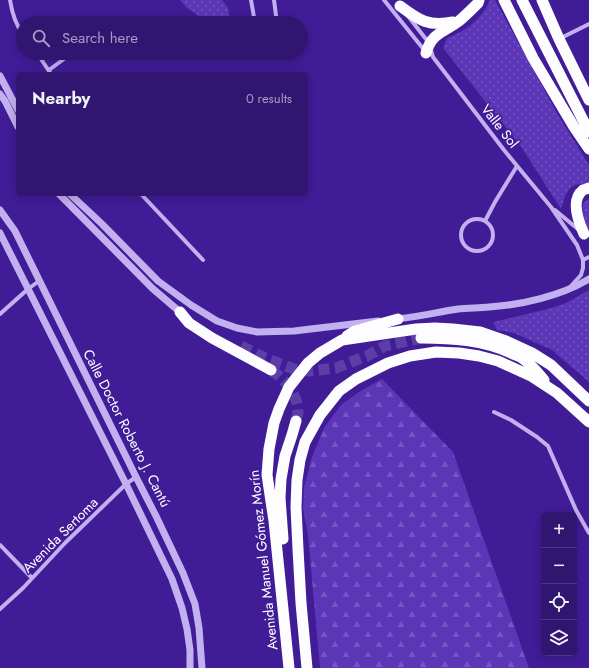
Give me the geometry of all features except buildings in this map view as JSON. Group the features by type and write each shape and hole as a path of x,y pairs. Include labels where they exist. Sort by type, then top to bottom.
{"highway":[{"path":"429,51 438,34 459,21 478,3 479,0"},
{"path":"504,0 537,65 589,149"},
{"path":"522,0 589,132"},
{"path":"542,0 559,39 589,100"},
{"path":"398,3 420,20 444,24 459,21"},
{"path":"586,236 577,217 576,206 578,197 582,191 589,188"},
{"path":"180,312 209,330 241,346"},
{"path":"180,312 189,323 212,338 271,370"},
{"path":"342,340 355,331 398,319"},
{"name":"Avenida Manuel Gómez Morín","path":"289,668 274,521 267,475 269,449 274,422 289,387 308,363 320,353 342,340 416,329 447,329 480,332 506,341 532,353 551,365 589,401"},
{"path":"421,338 472,341 506,350 523,358 557,393 586,419 589,426"},
{"path":"307,668 298,549 296,507 297,480 305,442 320,414 339,391 356,379 388,363 410,356 436,352 459,353 498,361 531,376 557,393"},
{"path":"281,588 284,568 280,498 281,478 285,456 296,421"}],"street":[{"path":"10,0 13,16 16,23"},
{"path":"251,0 254,16"},
{"path":"274,0 276,16"},
{"path":"384,0 429,51"},
{"path":"398,3 429,51"},
{"path":"559,39 589,24"},
{"name":"Valle Sol","path":"429,51 550,207 577,245 583,260"},
{"path":"42,60 50,72 64,60"},
{"path":"0,76 16,106"},
{"path":"0,94 16,123"},
{"path":"485,221 517,166"},
{"path":"61,196 152,288 180,312"},
{"path":"72,196 158,281 185,301 217,321 237,328 258,332 317,329 368,321 398,319 460,309 528,302 551,296 578,286 589,279"},
{"path":"143,196 203,260"},
{"name":"Valle Sol","path":"550,207 586,236"},
{"name":"Calle Doctor Roberto J. Cantú","path":"0,210 15,231 184,573 195,604 200,628 202,668"},
{"path":"480,219 485,221 493,232 492,242 485,249 480,251 470,250 462,243 462,227 470,220 480,219"},
{"name":"Calle Doctor Roberto J. Cantú","path":"0,233 172,578 187,629 190,650 190,668"},
{"path":"567,290 581,275 583,260 589,257"},
{"path":"0,314 39,281"},
{"path":"494,412 517,424 548,446 576,510 589,533"},
{"name":"Avenida Sertoma","path":"0,609 126,484 136,477"},
{"path":"0,545 32,578"}],"green space":[{"path":"180,0 222,0 228,8 230,16 198,16 186,7"},
{"path":"490,0 495,0 558,115 589,165 589,185 577,184 569,189 561,209 520,145 443,48 447,38 461,32 478,19 487,7"},
{"path":"589,199 589,234 584,223 582,211 583,203"},
{"path":"589,290 589,382 552,350 514,333 497,330 493,322 548,309 566,303"},
{"path":"382,379 453,452 529,668 320,668 308,535 303,508 304,487 312,457 324,428 341,405 359,392"}],"tunnel":[{"path":"241,346 265,358 294,369 309,371 336,368 367,356 385,346 421,338"},
{"path":"271,370 286,382 296,399 298,413 296,421"}]}
